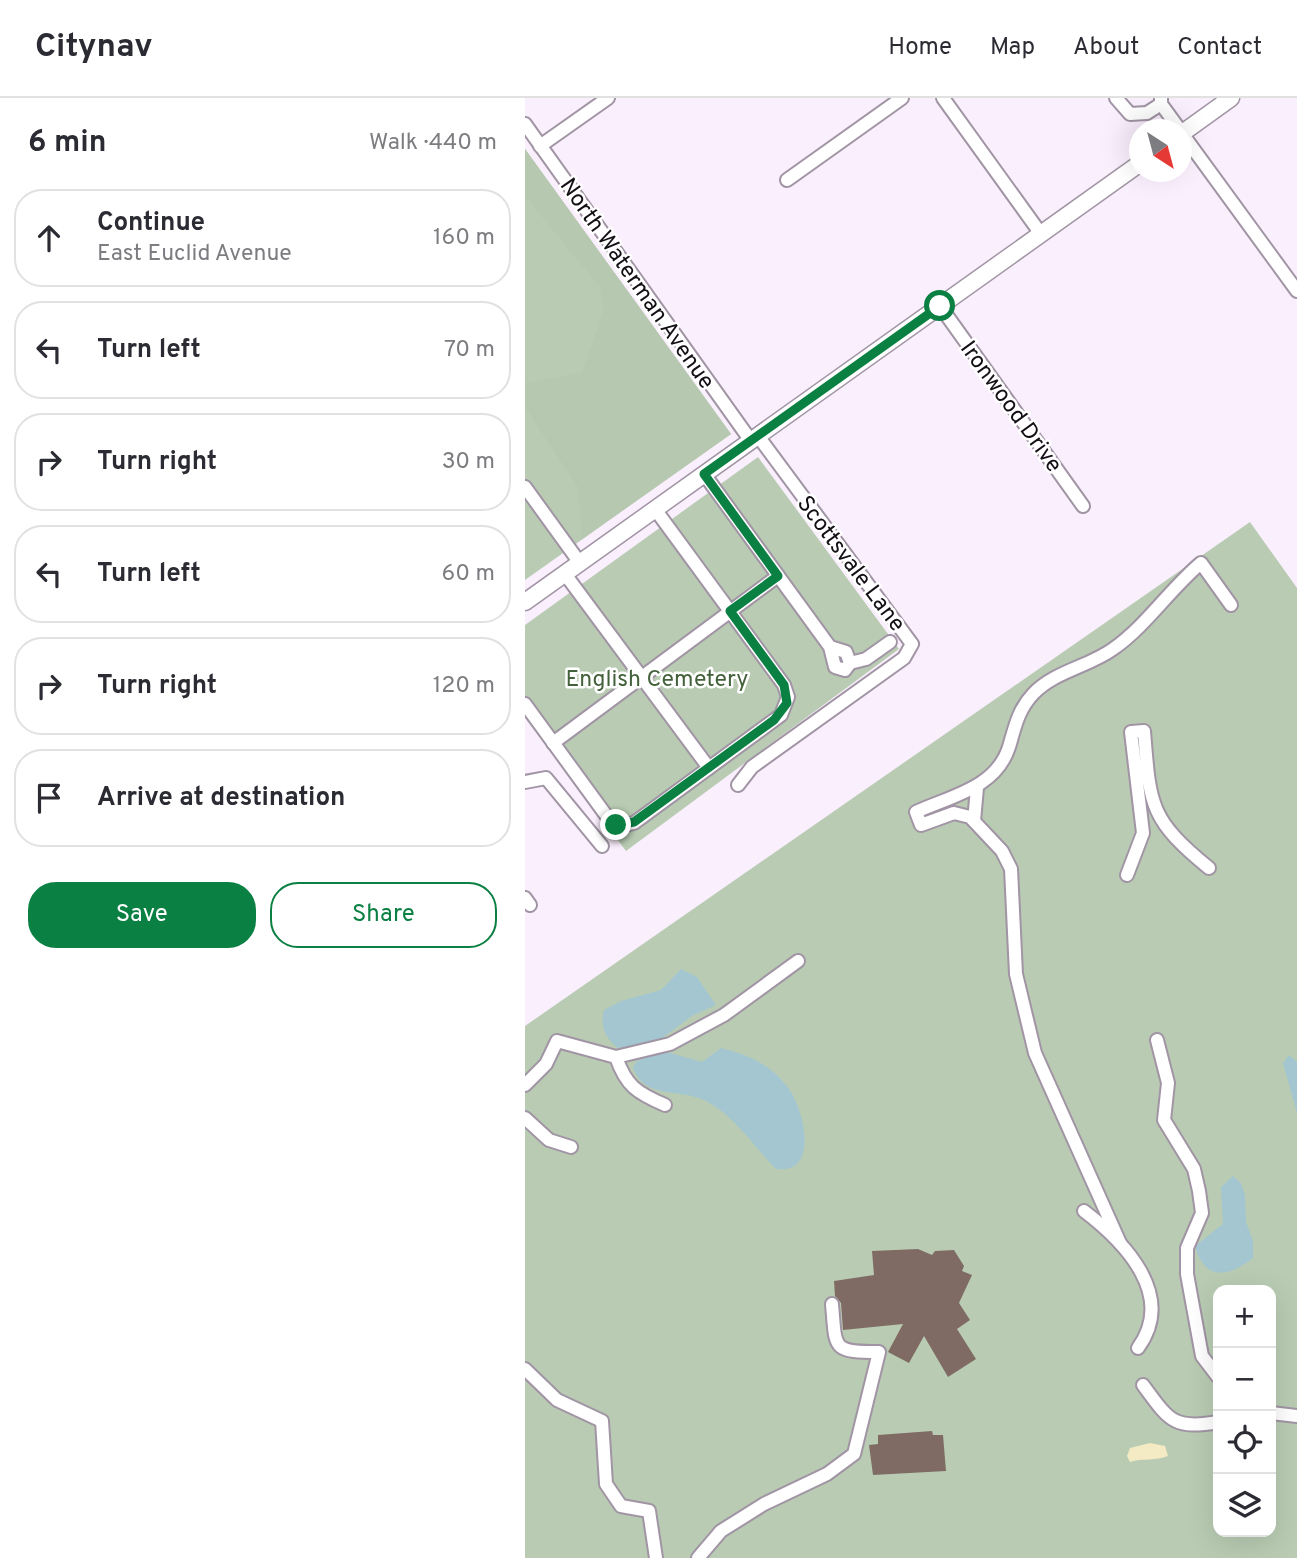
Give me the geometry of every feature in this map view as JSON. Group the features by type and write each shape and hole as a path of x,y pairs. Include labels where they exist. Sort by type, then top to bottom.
{"main road":[{"path":"1192,125 1231,98"},
{"path":"525,602 1129,171"}],"street":[{"path":"541,146 608,98"},
{"path":"787,180 902,98"},
{"path":"943,98 1041,234"},
{"path":"1116,98 1130,114 1147,113 1161,101 1173,119"},
{"name":"North Waterman Avenue","path":"525,124 754,438"},
{"path":"1192,147 1297,291"},
{"name":"Ironwood Drive","path":"940,306 1083,506"},
{"name":"Scottsvale Lane","path":"738,785 752,767 904,658 912,644 754,438"},
{"path":"704,474 830,647 835,667 845,670 850,663 866,660 890,642"},
{"path":"525,487 580,563"},
{"path":"525,704 611,822 621,827 634,822 781,715 788,697 784,685 655,509"},
{"path":"1138,1348 1150,1332 1153,1310 1146,1281 1120,1243 1035,1053 1016,974 1011,869 1002,851 970,817 954,813 921,825 916,812 977,788 1003,758 1022,708 1035,692 1051,680 1113,649 1201,563 1231,605"},
{"path":"565,574 709,768"},
{"path":"553,743 778,576"},
{"path":"1127,875 1143,833 1132,732 1144,731 1152,806 1176,841 1209,868"},
{"path":"525,782 546,778 602,846"},
{"path":"974,821 977,788"},
{"path":"525,1085 546,1064 557,1041 616,1057 670,1044 725,1015 798,961"},
{"path":"1157,1040 1168,1083 1164,1120 1194,1169 1199,1191 1202,1213 1187,1248 1187,1274 1202,1356 1213,1370"},
{"path":"616,1057 624,1081 647,1097 666,1105"},
{"path":"525,1118 548,1140 571,1147"},
{"path":"1084,1211 1120,1243"},
{"path":"698,1558 721,1531 764,1504 827,1474 854,1454 879,1352 853,1352 841,1348 835,1340 832,1304"},
{"path":"525,1369 557,1401 602,1421 606,1484 621,1506 649,1511 656,1558"},
{"path":"1143,1385 1173,1422 1194,1427 1213,1423"},
{"path":"1276,1414 1297,1416"}],"green space":[{"path":"525,149 731,434 525,580"},
{"path":"525,149 731,434 582,539 578,487 525,407 525,383 582,372 604,309 600,287 525,196"},
{"name":"English Cemetery","path":"758,457 899,649 626,851 525,718 525,625"},
{"path":"1250,522 1297,588 1297,1558 525,1558 525,1026"}],"sand":[{"path":"1150,1443 1165,1446 1168,1456 1130,1462 1127,1456 1130,1448"}],"water":[{"path":"681,969 697,977 716,1005 692,1016 654,1044 618,1048 605,1031 604,1010 621,1001 661,990"},
{"path":"721,1048 765,1065 793,1095 803,1122 805,1137 804,1151 799,1161 790,1168 776,1169 735,1123 717,1108 696,1097 654,1089 638,1077 633,1067 637,1061 663,1051 702,1062"},
{"path":"1289,1055 1297,1062 1297,1113 1283,1063"},
{"path":"1233,1176 1241,1183 1245,1195 1246,1222 1253,1241 1253,1258 1235,1269 1219,1273 1205,1266 1195,1246 1223,1224 1221,1187"}],"building":[{"path":"918,1249 932,1255 935,1251 954,1250 964,1266 962,1271 972,1275 959,1303 970,1320 957,1329 976,1359 948,1377 924,1336 909,1363 888,1352 903,1324 843,1330 841,1303 835,1296 834,1281 874,1275 872,1251"},
{"path":"932,1431 933,1435 943,1435 946,1471 873,1475 869,1445 878,1444 878,1435"}],"route":[{"path":"616,825 627,826 634,822 781,715 787,703 784,685 730,611 778,576 704,474 940,306"}]}
